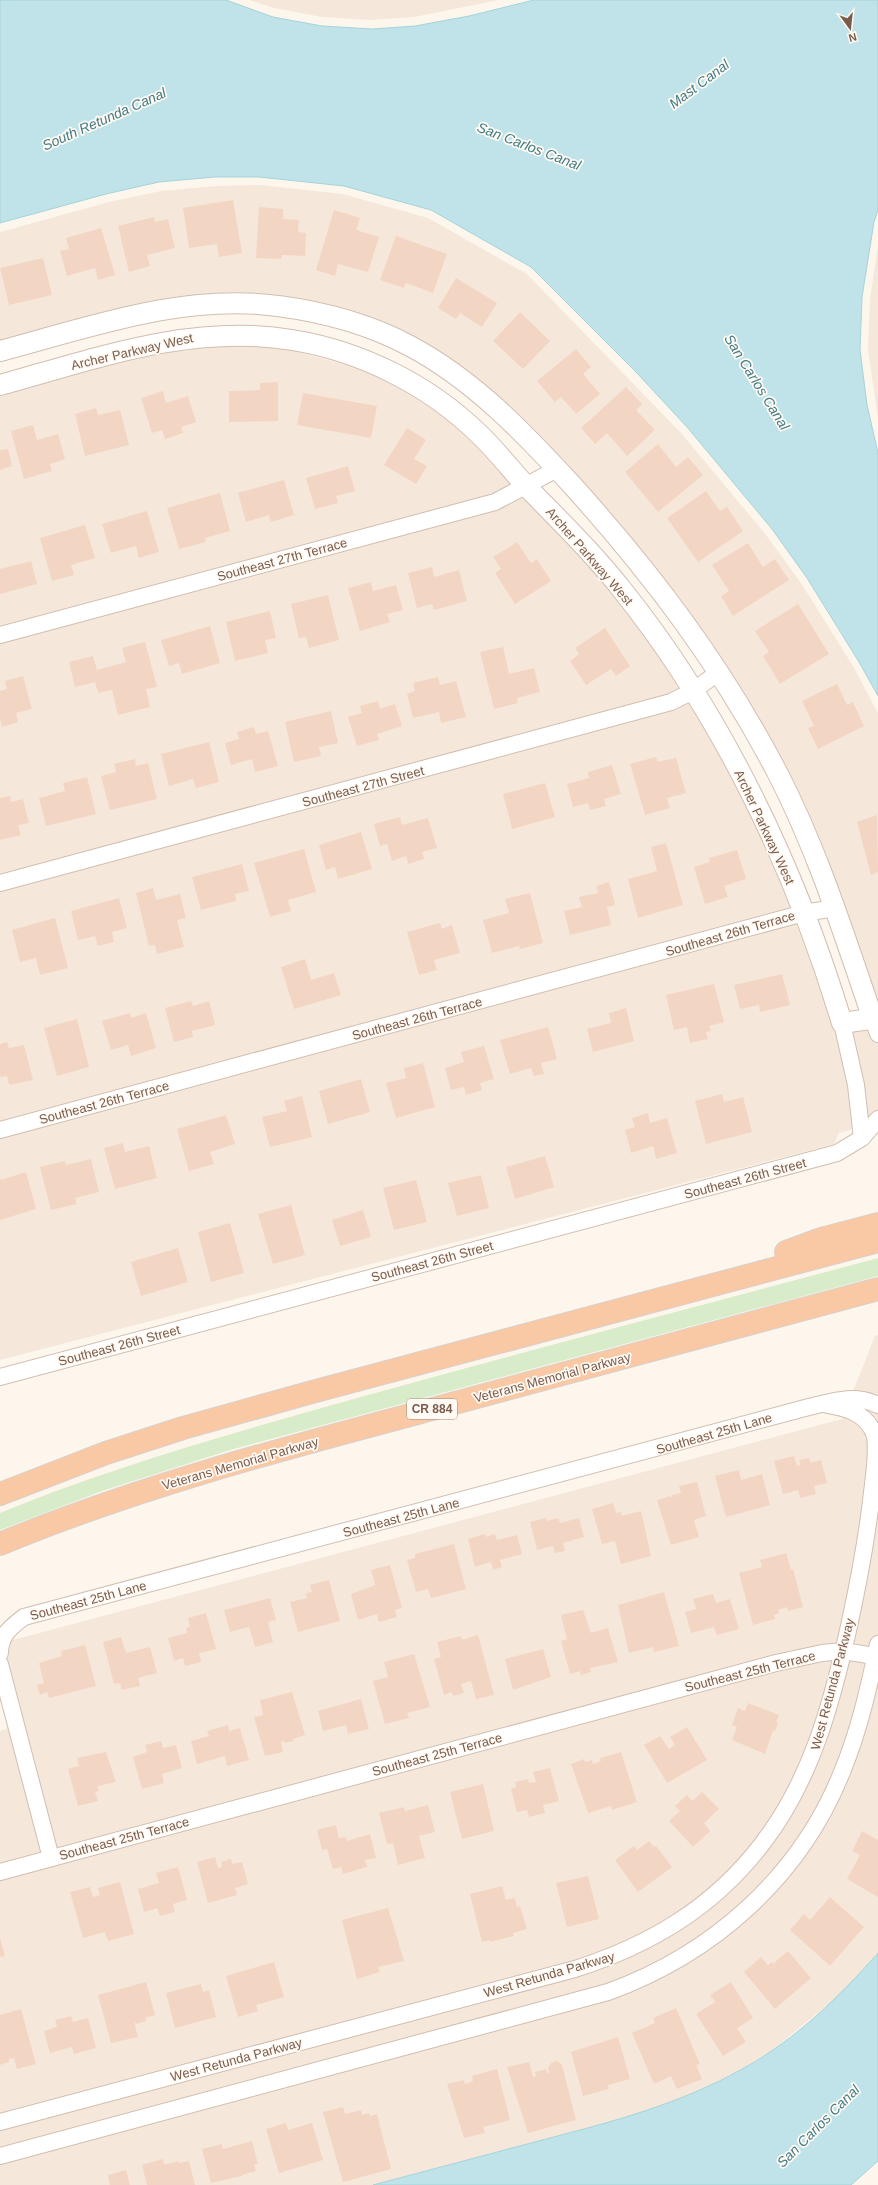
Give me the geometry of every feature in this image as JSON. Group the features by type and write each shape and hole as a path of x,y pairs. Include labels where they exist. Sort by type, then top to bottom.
{"highway":[{"path":"654,1301 822,1239 878,1224"},
{"path":"0,1494 106,1453 183,1428 878,1241"},
{"name":"Veterans Memorial Parkway","path":"0,1544 115,1500 213,1470 353,1430 878,1289"}],"street":[{"path":"0,351 121,319 209,304 231,302 277,305 322,313 367,326 411,346 432,358 470,385 504,414 557,469 615,533 668,598 719,672 777,773 811,845 876,1023 842,1023"},
{"name":"Archer Parkway West","path":"0,385 107,355 198,336 261,336 292,340 353,356 387,370 419,388 449,408 477,432 503,458 527,487 562,520 623,591 693,691 757,802 804,913 842,1023 856,1085 862,1138"},
{"name":"Southeast 27th Terrace","path":"0,635 495,502 527,487 557,469"},
{"name":"Southeast 27th Street","path":"0,883 671,702 693,691 719,672"},
{"name":"Southeast 26th Terrace","path":"0,1130 804,913 835,908"},
{"path":"862,1138 878,1119"},
{"name":"Southeast 26th Street","path":"0,1377 837,1153 862,1138"},
{"path":"823,1404 846,1398 866,1399 878,1405"},
{"name":"West Retunda Parkway","path":"0,2122 575,1969 613,1957 649,1940 696,1910 720,1890 752,1856 779,1821 799,1785 816,1748 843,1652 858,1585 868,1525 877,1449 875,1436 867,1421 858,1414 847,1409 823,1404"},
{"name":"Southeast 25th Lane","path":"0,1653 0,1644 9,1628 24,1617 823,1404"},
{"path":"0,2156 608,1992 671,1964 719,1934 742,1915 783,1872 801,1848 816,1824 842,1772 860,1717 877,1650"},
{"name":"Southeast 25th Terrace","path":"0,1872 776,1663 822,1653 877,1650"},
{"path":"0,1664 51,1858"}],"shaded area":[{"path":"249,0 499,0 414,17 371,20 322,17 274,8"},
{"path":"259,185 343,194 428,218 527,274 681,433 766,535 801,583 853,666 878,713 878,1005 746,698 707,637 675,592 621,526 510,407 475,377 415,337 369,317 324,303 277,296 231,292 163,300 0,341 0,232 109,202 161,191 216,186"},
{"path":"878,246 878,418 868,350 870,299"},
{"path":"200,346 261,346 291,350 350,366 383,379 415,397 444,417 471,439 556,527 616,598 645,636 685,697 729,769 749,806 795,916 825,998 835,1034 867,1029 868,1031 878,1028 878,1122 839,1133 834,1144 0,1360 0,395 109,365"},
{"path":"878,1335 878,1953 843,1992 775,2048 744,2068 680,2100 584,2129 373,2185 0,2185 0,1731 9,1728 2,1672 9,1641 842,1419 875,1336"}],"green space":[{"path":"878,1258 878,1276 230,1450 102,1491 0,1530 0,1513 45,1495 136,1463 275,1421"}],"water":[{"path":"0,0 226,0 273,17 322,26 372,29 415,26 469,16 534,0 878,0 878,210 874,222 862,297 860,350 867,405 878,453 878,696 859,662 807,578 772,529 687,427 635,371 531,267 431,210 344,186 259,177 215,177 159,182 106,194 0,223"},
{"name":"San Carlos Canal","path":"878,1953 878,2161 851,2185 373,2185 622,2118 671,2102 720,2081 763,2057 799,2030 832,2001"}],"building":[{"path":"233,200 242,253 219,257 217,244 189,248 183,208"},
{"path":"259,207 283,209 283,219 299,220 298,232 306,233 305,256 282,255 281,259 256,258"},
{"path":"334,210 360,218 356,230 379,237 368,272 338,264 335,276 316,270"},
{"path":"154,217 155,222 168,219 175,248 147,255 150,266 129,272 118,226"},
{"path":"101,228 115,275 98,280 95,268 67,276 60,251 69,249 66,238"},
{"path":"396,236 447,254 433,293 406,283 404,288 380,280"},
{"path":"43,258 52,295 9,305 0,268"},
{"path":"456,278 497,303 482,327 460,313 456,319 438,308"},
{"path":"520,312 550,341 523,369 493,341"},
{"path":"576,349 591,367 583,374 600,394 576,414 561,397 555,402 537,381"},
{"path":"278,382 278,421 229,422 229,391 260,390 260,383"},
{"path":"626,387 642,404 636,410 655,430 627,456 607,433 595,444 581,428"},
{"path":"163,391 166,403 188,396 196,422 181,427 183,433 165,439 162,430 152,433 141,398"},
{"path":"303,393 377,406 371,438 297,425"},
{"path":"96,408 98,415 120,410 129,445 85,456 75,414"},
{"path":"33,425 37,440 58,434 65,459 50,464 52,471 24,479 11,431"},
{"path":"407,428 426,440 414,459 427,466 416,484 384,465"},
{"path":"658,444 676,467 688,457 703,475 658,512 625,472"},
{"path":"8,449 12,466 0,470 0,450"},
{"path":"348,466 355,491 336,496 338,503 315,509 306,478"},
{"path":"284,480 294,515 271,522 269,515 246,522 238,493"},
{"path":"706,491 720,511 727,507 743,531 698,562 667,518"},
{"path":"220,493 230,531 205,538 206,542 179,549 167,508"},
{"path":"147,511 159,552 139,558 136,546 111,553 102,524"},
{"path":"85,525 95,558 71,565 74,575 52,581 40,538"},
{"path":"517,542 531,563 537,559 551,581 515,604 495,573 501,569 493,557"},
{"path":"748,543 763,567 775,559 789,580 733,616 721,596 729,591 712,565"},
{"path":"31,561 37,584 0,594 0,569"},
{"path":"432,567 434,577 459,570 467,601 434,610 432,604 417,608 408,573"},
{"path":"371,582 373,591 396,585 403,610 387,614 390,622 360,631 348,588"},
{"path":"328,595 339,640 309,648 306,637 299,638 291,604"},
{"path":"798,604 829,654 780,684 763,656 769,652 755,631"},
{"path":"270,611 276,638 265,640 268,653 235,661 226,622"},
{"path":"210,626 220,663 182,674 179,663 169,666 161,640"},
{"path":"605,628 630,666 616,676 611,669 586,685 570,661 579,654 575,648"},
{"path":"145,642 157,687 146,689 150,707 118,715 112,690 98,693 95,682 75,687 69,662 93,656 97,670 126,662 122,648"},
{"path":"503,647 509,674 534,668 540,692 517,698 518,703 494,709 480,652"},
{"path":"23,676 32,709 16,713 18,722 2,727 0,719 0,691 7,689 5,681"},
{"path":"438,677 440,685 456,681 466,717 441,723 439,712 413,718 407,694 415,691 413,683"},
{"path":"837,684 847,705 853,702 864,726 818,749 808,728 814,726 802,701"},
{"path":"378,701 380,709 395,704 402,726 377,734 379,740 357,746 348,717 362,713 360,706"},
{"path":"331,711 338,743 319,747 321,756 294,762 285,722"},
{"path":"254,727 256,734 268,731 278,766 255,772 252,759 231,765 225,743 239,739 237,732"},
{"path":"209,742 219,782 196,788 193,779 169,786 161,754"},
{"path":"656,757 658,762 676,758 686,793 667,798 670,808 645,815 630,764"},
{"path":"135,759 136,766 148,763 157,799 110,810 101,776 116,772 114,764"},
{"path":"612,765 621,794 604,799 606,806 590,810 588,803 573,807 567,784 589,778 588,772"},
{"path":"87,777 96,814 46,826 39,798 65,791 63,783"},
{"path":"545,783 555,817 512,829 503,794"},
{"path":"10,796 11,802 23,799 29,823 18,825 21,835 0,840 0,798"},
{"path":"877,815 878,872 871,875 857,822"},
{"path":"400,817 402,825 428,818 437,848 422,852 424,859 408,864 406,856 392,861 387,844 380,846 374,824"},
{"path":"361,832 372,869 338,879 335,867 326,870 319,845"},
{"path":"666,843 683,905 638,918 628,879 657,871 651,847"},
{"path":"304,849 316,892 288,900 291,911 270,917 254,863"},
{"path":"737,850 746,879 724,886 728,897 705,904 694,867 710,862 709,858"},
{"path":"242,864 249,891 235,894 236,901 201,910 192,877"},
{"path":"609,882 615,905 607,907 611,925 570,935 564,911 582,907 579,897 598,893 596,886"},
{"path":"153,888 156,900 180,894 186,918 177,920 184,947 157,954 155,945 149,946 136,893"},
{"path":"530,893 543,943 520,949 519,946 492,953 483,920 509,913 505,899"},
{"path":"119,898 127,928 112,932 114,942 98,946 95,936 78,940 71,911"},
{"path":"55,918 68,968 40,975 36,958 20,962 12,930"},
{"path":"440,923 442,929 452,925 460,953 434,960 437,970 419,975 407,932"},
{"path":"305,959 311,980 334,973 341,995 294,1009 281,967"},
{"path":"782,974 790,1005 760,1012 759,1005 740,1009 734,985"},
{"path":"714,984 724,1022 709,1026 711,1031 706,1032 708,1039 690,1043 687,1027 674,1030 666,995"},
{"path":"191,1001 193,1006 209,1001 215,1025 192,1031 193,1037 174,1042 165,1008"},
{"path":"626,1008 634,1041 593,1052 587,1029 611,1023 609,1013"},
{"path":"130,1013 131,1018 146,1013 156,1048 131,1056 128,1045 111,1050 102,1021"},
{"path":"77,1019 89,1067 57,1076 44,1028"},
{"path":"548,1027 557,1059 541,1063 544,1074 534,1076 531,1068 510,1074 500,1040"},
{"path":"7,1042 9,1048 24,1045 33,1080 9,1085 7,1076 0,1077 0,1044"},
{"path":"484,1046 494,1079 480,1083 482,1090 466,1095 464,1087 451,1090 445,1068 464,1062 461,1052"},
{"path":"423,1063 435,1107 396,1118 386,1083 406,1078 404,1068"},
{"path":"361,1079 370,1112 328,1124 319,1091"},
{"path":"722,1094 724,1102 743,1097 752,1132 706,1144 695,1101"},
{"path":"302,1096 312,1137 270,1147 262,1117 287,1111 284,1101"},
{"path":"648,1113 650,1123 667,1118 677,1153 656,1159 653,1146 631,1153 625,1130 635,1127 632,1118"},
{"path":"226,1115 235,1144 210,1152 214,1164 189,1171 177,1129"},
{"path":"123,1143 125,1152 149,1146 157,1178 115,1189 104,1148"},
{"path":"545,1156 554,1187 515,1199 506,1167"},
{"path":"91,1159 99,1192 75,1198 77,1204 51,1210 40,1167 65,1161 66,1165"},
{"path":"26,1172 36,1209 0,1220 0,1177 1,1180"},
{"path":"481,1175 489,1208 457,1216 448,1183"},
{"path":"416,1180 427,1222 394,1230 383,1188"},
{"path":"291,1205 305,1255 273,1264 258,1214"},
{"path":"363,1210 371,1237 340,1246 332,1220"},
{"path":"230,1223 244,1273 211,1282 198,1232"},
{"path":"178,1248 188,1282 141,1296 131,1262"},
{"path":"794,1456 797,1466 801,1465 799,1460 809,1458 811,1463 821,1460 827,1483 814,1486 816,1494 800,1498 798,1490 783,1494 774,1461"},
{"path":"739,1470 741,1480 762,1474 770,1505 726,1517 715,1476"},
{"path":"697,1482 706,1516 694,1520 699,1537 671,1545 657,1500 670,1496 672,1498 672,1495 681,1493 679,1486"},
{"path":"613,1503 616,1513 621,1512 622,1516 641,1511 651,1556 621,1564 615,1541 602,1544 592,1509"},
{"path":"546,1518 547,1521 558,1518 560,1523 579,1518 584,1537 563,1543 565,1551 555,1553 553,1546 537,1550 530,1522"},
{"path":"485,1534 486,1537 495,1534 497,1540 517,1535 522,1554 500,1560 502,1567 493,1570 491,1562 475,1567 468,1539"},
{"path":"454,1544 466,1589 431,1598 428,1589 416,1592 407,1560 415,1558 415,1554"},
{"path":"786,1553 791,1570 793,1569 803,1607 788,1611 787,1607 778,1610 779,1613 774,1615 775,1619 753,1625 739,1573 762,1567 760,1560"},
{"path":"390,1565 402,1608 395,1610 397,1617 379,1622 377,1614 358,1620 351,1594 375,1585 371,1570"},
{"path":"329,1580 340,1621 298,1632 290,1602 307,1598 306,1593 312,1592 310,1585"},
{"path":"664,1592 679,1646 654,1652 653,1647 629,1653 618,1605"},
{"path":"713,1594 716,1603 730,1599 739,1629 717,1635 714,1627 691,1633 685,1612 696,1609 693,1599"},
{"path":"270,1598 276,1620 268,1622 273,1642 255,1647 249,1627 230,1632 224,1610"},
{"path":"583,1610 591,1633 608,1628 618,1662 590,1668 591,1672 581,1675 580,1671 570,1674 561,1641 567,1639 561,1615"},
{"path":"206,1613 216,1649 199,1653 201,1662 185,1666 183,1658 174,1661 168,1638 187,1633 186,1628 190,1627 188,1618"},
{"path":"478,1635 494,1695 476,1699 471,1681 461,1684 464,1693 453,1696 452,1692 444,1695 434,1659 441,1657 437,1642 461,1636 462,1640"},
{"path":"121,1637 126,1653 150,1647 157,1673 138,1678 140,1686 122,1690 120,1683 114,1684 103,1642"},
{"path":"85,1645 96,1686 49,1698 47,1692 40,1695 37,1685 44,1683 39,1663 62,1656 61,1651"},
{"path":"543,1649 551,1677 513,1690 505,1659"},
{"path":"414,1654 430,1707 407,1713 409,1718 385,1724 373,1681 388,1677 384,1662"},
{"path":"292,1692 305,1735 293,1739 293,1741 285,1743 284,1741 281,1742 283,1752 265,1756 254,1717 263,1715 260,1700"},
{"path":"361,1699 369,1729 348,1734 346,1725 323,1731 318,1711"},
{"path":"748,1703 779,1715 776,1723 778,1723 775,1731 773,1730 765,1754 732,1740 737,1727 732,1725 738,1708 745,1711"},
{"path":"228,1725 229,1731 240,1728 249,1760 227,1766 225,1756 197,1764 191,1741 209,1736 207,1731"},
{"path":"687,1727 707,1760 667,1783 644,1745 660,1736 669,1749 675,1745 670,1737"},
{"path":"161,1741 163,1748 176,1745 182,1768 162,1774 164,1783 142,1789 133,1757 147,1752 145,1745"},
{"path":"106,1752 116,1782 97,1786 99,1791 95,1792 98,1801 78,1806 68,1769 79,1766 77,1758"},
{"path":"621,1752 637,1802 612,1810 611,1806 588,1813 571,1764 584,1759 585,1762 592,1760 593,1764 601,1761 600,1758"},
{"path":"550,1768 559,1801 543,1805 545,1813 529,1817 527,1810 517,1812 511,1789 516,1787 515,1782 528,1779 529,1783 536,1782 533,1772"},
{"path":"483,1784 494,1831 462,1839 450,1792"},
{"path":"702,1792 719,1809 704,1823 710,1831 693,1847 669,1821 680,1811 675,1806 687,1795 692,1801"},
{"path":"428,1805 435,1832 419,1836 425,1858 398,1865 393,1843 387,1844 379,1813 404,1807 405,1811"},
{"path":"336,1825 339,1838 346,1837 347,1841 370,1834 376,1858 365,1860 367,1867 343,1874 341,1867 333,1869 327,1849 322,1850 317,1830"},
{"path":"862,1831 878,1840 878,1897 847,1879 860,1855 852,1851"},
{"path":"649,1841 654,1847 656,1846 672,1867 638,1892 615,1860 634,1846 637,1850"},
{"path":"215,1857 218,1868 222,1867 221,1862 231,1859 232,1864 242,1862 248,1884 235,1888 237,1895 208,1903 197,1862"},
{"path":"178,1867 187,1900 173,1904 175,1912 160,1916 157,1908 144,1912 138,1889 159,1883 156,1873"},
{"path":"588,1876 599,1919 567,1927 556,1883"},
{"path":"120,1882 134,1934 108,1941 105,1932 83,1938 70,1892 90,1887 93,1897 100,1895 98,1888"},
{"path":"502,1886 506,1900 515,1898 517,1907 520,1906 527,1929 513,1933 514,1936 490,1942 490,1940 482,1942 470,1894"},
{"path":"830,1897 864,1927 830,1966 790,1930 804,1914 810,1920"},
{"path":"388,1908 404,1961 378,1967 380,1972 357,1979 342,1920"},
{"path":"0,1938 5,1956 0,1957"},
{"path":"788,1951 811,1978 775,2009 744,1972 761,1957 768,1965 772,1962 773,1964"},
{"path":"274,1962 284,1997 256,2005 258,2011 238,2017 226,1976"},
{"path":"146,1982 155,2015 145,2018 146,2021 136,2024 134,2021 138,2037 111,2043 98,1995"},
{"path":"731,1982 753,2018 737,2028 746,2042 723,2056 696,2014 715,2002 710,1995"},
{"path":"201,1984 203,1992 209,1990 216,2017 175,2028 166,1993"},
{"path":"676,2008 700,2064 696,2065 702,2079 677,2089 671,2076 654,2084 632,2033 655,2023 653,2018"},
{"path":"21,2009 36,2064 17,2069 14,2058 9,2059 9,2062 0,2065 0,2015"},
{"path":"71,2016 73,2022 88,2018 96,2048 74,2054 72,2047 50,2053 44,2031 57,2027 55,2020"},
{"path":"618,2037 630,2079 608,2085 609,2089 583,2096 571,2052"},
{"path":"557,2061 562,2065 576,2120 528,2133 507,2067 529,2062 533,2077 536,2076 535,2072 546,2069 547,2073 549,2073 548,2068 551,2063"},
{"path":"497,2069 510,2120 483,2127 485,2133 464,2138 447,2084 464,2080 465,2084 473,2081 472,2076"},
{"path":"343,2107 345,2114 361,2110 362,2115 369,2113 370,2116 377,2114 391,2169 343,2182 323,2112"},
{"path":"286,2123 288,2130 312,2123 323,2160 279,2173 266,2129"},
{"path":"252,2141 258,2164 254,2165 256,2171 242,2176 211,2183 202,2149 222,2144 223,2149"},
{"path":"163,2159 164,2165 179,2161 179,2163 189,2161 195,2185 147,2185 142,2165"},
{"path":"126,2170 130,2185 110,2185 108,2175"}],"water label":[{"name":"Mast Canal","path":"699,84"},
{"name":"South Retunda Canal","path":"104,119"}]}
